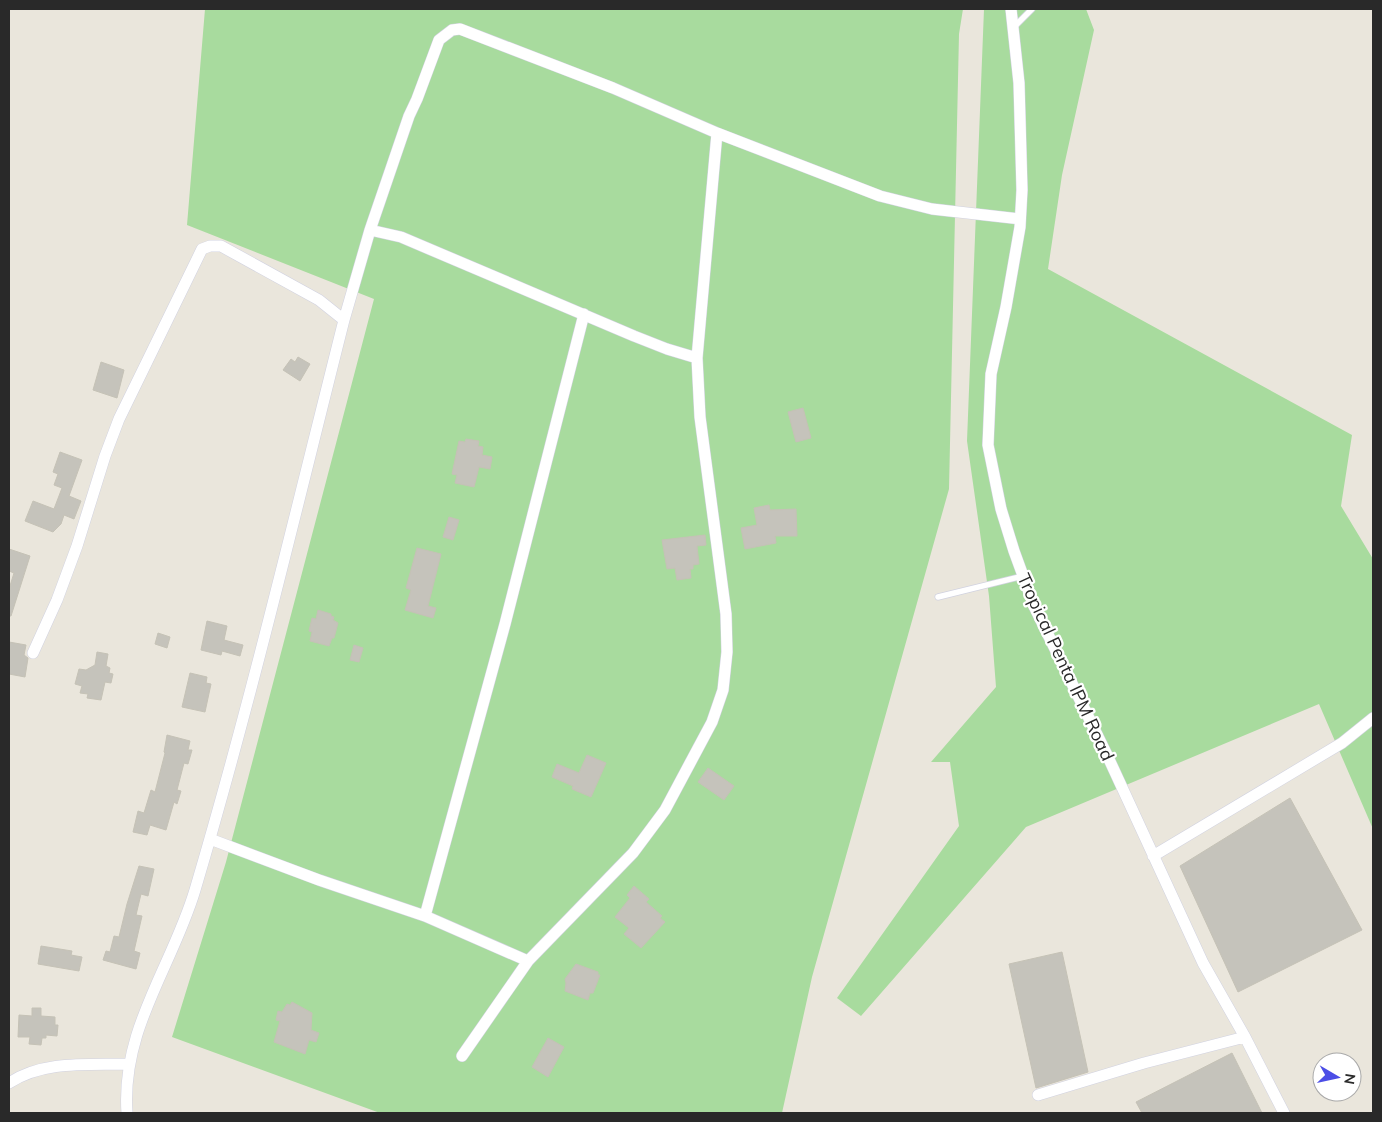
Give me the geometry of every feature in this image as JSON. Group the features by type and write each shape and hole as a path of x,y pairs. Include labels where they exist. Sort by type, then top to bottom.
{"street":[{"name":"Tropical Penta IPM Road","path":"1011,9 1019,84 1022,190 1020,219 1006,307 991,374 988,445 1001,509 1034,606 1108,757 1203,964 1245,1037 1284,1113"},
{"path":"127,1113 128,1064 141,1022 186,917 229,774 344,320 370,230 409,116 439,40 452,30 460,29 613,88 717,133 880,196 932,209 1020,219"},
{"path":"462,1056 528,961 633,853 665,810 712,722 723,690 727,652 726,614 700,417 697,358 717,133"},
{"path":"370,230 401,237 667,349 697,358"},
{"path":"34,653 57,600 77,546 105,456 119,419 202,249 210,246 221,246 319,300 344,320"},
{"path":"425,916 505,624 584,314"},
{"path":"1153,856 1342,743 1373,718"},
{"path":"210,839 319,880 425,916 528,961"},
{"path":"1038,1094 1144,1063 1245,1037"},
{"path":"9,1083 18,1076 42,1069 69,1065 128,1064"}],"lane":[{"path":"1013,28 1032,9"},
{"path":"938,597 1023,576"}],"green space":[{"path":"205,9 963,9 959,34 949,489 812,977 782,1113 380,1113 172,1037 226,862 374,299 187,225"},
{"path":"984,9 1086,9 1094,30 1062,175 1048,269 1352,435 1341,506 1373,559 1373,829 1319,704 1026,827 861,1016 837,998 959,826 950,762 931,762 996,687 989,596 967,441"}],"building":[{"path":"298,357 310,364 300,381 283,370 291,359 295,362"},
{"path":"101,362 124,370 117,398 93,390"},
{"path":"803,408 811,438 796,442 788,412"},
{"path":"466,439 479,441 478,446 483,447 482,455 492,457 490,469 479,467 474,487 455,483 457,475 452,474 459,441 465,442"},
{"path":"60,452 82,460 69,496 81,501 74,519 64,515 61,524 53,532 25,521 33,501 54,509 62,488 54,485 58,474 53,472"},
{"path":"769,505 770,510 796,509 797,536 775,536 776,543 745,549 741,528 757,525 754,508"},
{"path":"449,517 459,520 453,540 443,537"},
{"path":"705,535 706,545 697,546 699,564 693,565 693,569 690,569 691,578 677,580 675,568 667,569 662,540"},
{"path":"417,548 441,554 428,606 436,608 433,618 405,610 411,590 406,588"},
{"path":"9,549 30,556 11,616 9,616 9,589 14,573 9,571"},
{"path":"318,610 331,614 334,617 333,620 338,623 334,638 332,638 329,646 310,641 312,632 309,631 312,618 316,619"},
{"path":"207,621 227,626 224,640 243,645 240,656 222,651 221,655 201,650"},
{"path":"158,633 170,637 167,648 155,644"},
{"path":"9,642 26,645 24,655 28,658 25,677 9,674"},
{"path":"354,645 363,648 359,662 350,660"},
{"path":"97,652 108,654 106,666 110,668 109,673 113,674 111,683 105,682 101,700 87,698 88,694 80,693 82,686 75,684 79,669 86,670 95,665"},
{"path":"190,673 207,677 206,683 211,684 205,712 182,707"},
{"path":"167,735 190,741 188,750 192,750 188,764 184,763 177,790 181,791 177,804 174,802 166,830 150,825 147,835 133,832 138,811 144,813 151,790 155,792 165,753"},
{"path":"587,755 606,763 591,797 572,789 573,786 552,777 557,764 579,773"},
{"path":"708,768 734,786 724,800 698,782"},
{"path":"1290,798 1362,930 1238,992 1180,866"},
{"path":"139,866 154,869 148,896 141,894 136,915 142,916 134,951 140,953 136,969 103,960 106,951 110,952 114,936 119,937"},
{"path":"634,886 649,899 646,902 662,916 660,918 665,922 641,948 624,934 629,928 615,917 630,898 627,895"},
{"path":"41,946 72,951 71,955 82,957 79,971 38,964"},
{"path":"1062,952 1088,1072 1036,1088 1009,964"},
{"path":"576,964 598,972 598,975 600,975 588,1000 565,991 565,979"},
{"path":"292,1002 312,1013 311,1030 319,1033 316,1042 309,1040 305,1054 274,1042 280,1021 276,1020 278,1011 282,1012 287,1004 290,1005"},
{"path":"32,1008 41,1008 41,1016 55,1017 55,1025 58,1025 57,1036 46,1035 46,1038 42,1038 41,1045 29,1044 30,1037 18,1037 19,1015 32,1016"},
{"path":"548,1038 564,1047 548,1077 532,1067"},
{"path":"1232,1053 1262,1113 1142,1113 1136,1102"}]}
